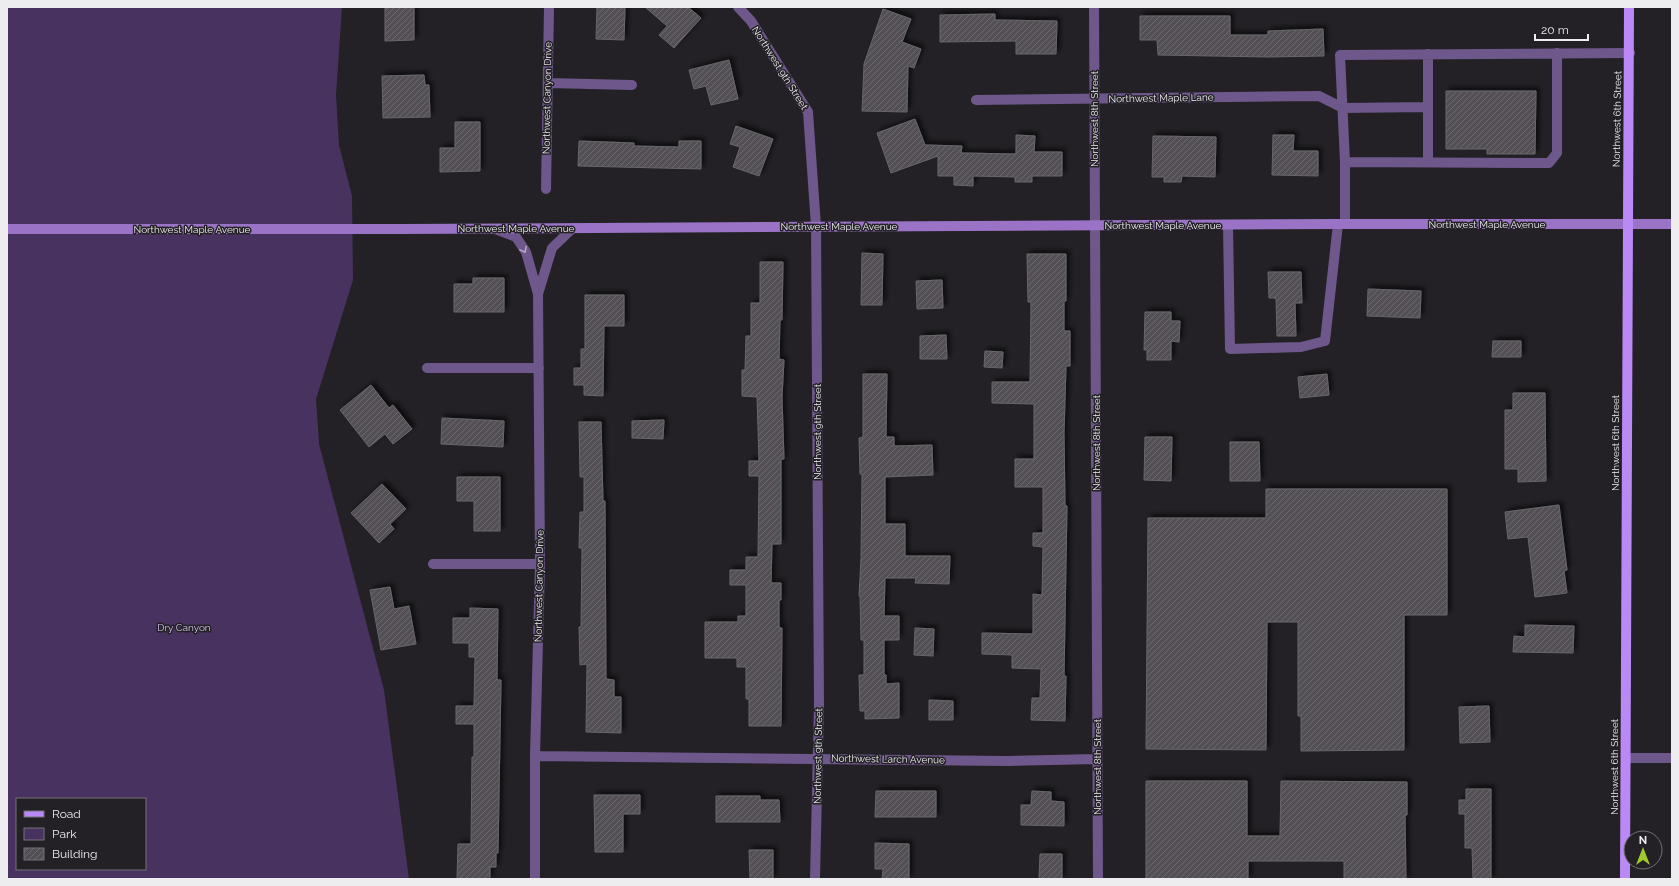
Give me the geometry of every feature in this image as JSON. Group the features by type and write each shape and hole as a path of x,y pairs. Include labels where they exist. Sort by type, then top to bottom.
{"main road":[{"name":"Northwest 6th Street","path":"1625,879 1630,53 1629,7"},
{"name":"Northwest Maple Avenue","path":"7,229 1672,224"}],"street":[{"name":"Northwest Canyon Drive","path":"546,189 549,7"},
{"name":"Northwest 9th Street","path":"738,7 751,21 808,112 816,226 819,704 815,879"},
{"name":"Northwest 8th Street","path":"1094,7 1098,879"},
{"path":"1345,162 1548,163 1557,153 1557,53"},
{"path":"1228,225 1230,350 1301,347 1325,341 1341,224 1345,162 1340,55 1630,53"},
{"path":"1428,54 1428,162"},
{"path":"548,83 632,85"},
{"name":"Northwest Maple Lane","path":"976,100 1319,96 1343,108"},
{"path":"1343,108 1428,107"},
{"name":"Northwest Canyon Drive","path":"494,228 516,237 526,252 538,294 540,564 535,756 535,879"},
{"name":"Northwest Canyon Drive","path":"538,294 552,248 573,228"},
{"path":"427,368 538,368"},
{"path":"433,564 540,564"},
{"name":"Northwest Larch Avenue","path":"535,756 1007,761 1097,759"},
{"path":"1626,758 1672,758"}],"green space":[{"name":"Dry Canyon","path":"7,7 342,7 336,95 339,145 352,196 353,280 316,399 319,444 384,690 409,879 7,879"}],"building":[{"path":"385,7 414,7 414,40 385,41"},
{"path":"597,7 625,7 624,40 596,39"},
{"path":"645,7 688,7 701,18 674,48 659,35 667,26"},
{"path":"883,9 911,19 902,42 921,49 914,68 908,66 907,112 862,111 864,64"},
{"path":"995,14 995,20 1057,21 1056,54 1016,54 1016,41 940,42 940,15"},
{"path":"1140,16 1230,16 1230,35 1268,35 1268,31 1323,29 1324,56 1268,57 1158,55 1157,40 1140,40"},
{"path":"729,60 738,99 711,105 706,86 694,89 689,70"},
{"path":"424,75 425,85 429,85 430,117 383,118 382,76"},
{"path":"1446,91 1536,91 1535,154 1487,154 1487,149 1446,149"},
{"path":"915,119 925,145 962,146 961,153 1016,154 1016,135 1035,136 1034,152 1062,152 1062,176 1032,176 1032,182 1015,182 1015,177 973,176 973,186 954,185 954,176 938,176 938,156 891,173 877,133"},
{"path":"455,122 480,122 480,171 440,172 440,148 455,148"},
{"path":"736,126 773,139 759,176 733,167 740,147 730,144"},
{"path":"1273,135 1294,135 1293,151 1318,151 1318,176 1272,175"},
{"path":"1153,136 1216,137 1215,177 1182,176 1181,182 1164,182 1164,177 1152,177"},
{"path":"579,141 634,143 634,146 679,147 679,141 701,141 701,169 578,166"},
{"path":"862,253 883,254 882,305 861,305"},
{"path":"1027,254 1066,254 1066,301 1064,301 1064,331 1070,331 1070,366 1066,366 1064,433 1065,506 1067,506 1064,676 1066,676 1065,721 1031,720 1032,698 1040,698 1041,669 1012,668 1012,655 982,654 982,633 1033,634 1033,594 1042,595 1043,547 1033,546 1033,533 1043,533 1043,487 1015,487 1015,459 1034,459 1034,404 992,403 992,382 1030,382 1031,302 1028,302"},
{"path":"760,262 783,262 782,320 780,320 779,359 784,360 782,397 784,459 781,459 781,544 772,544 771,583 781,583 781,600 779,600 779,628 782,628 781,726 749,726 749,699 746,699 746,667 737,667 737,658 705,658 705,622 738,622 738,616 746,616 746,585 730,585 730,570 746,570 746,557 758,557 759,476 749,476 749,461 759,461 757,397 742,396 742,370 745,370 746,336 751,336 751,303 760,303"},
{"path":"1268,272 1301,272 1302,303 1295,303 1296,336 1277,336 1276,298 1269,298"},
{"path":"473,278 504,278 504,312 454,312 454,284 473,284"},
{"path":"942,280 943,308 917,309 916,281"},
{"path":"1368,289 1421,291 1420,318 1367,316"},
{"path":"585,295 624,295 624,326 604,326 603,396 584,395 584,385 574,385 574,368 581,368 581,349 585,349"},
{"path":"1145,312 1171,312 1171,321 1180,321 1179,342 1171,341 1171,360 1147,360 1147,350 1144,350"},
{"path":"946,335 947,359 920,359 920,336"},
{"path":"1493,341 1521,341 1521,357 1492,357"},
{"path":"985,351 1003,352 1002,368 984,367"},
{"path":"863,374 887,374 886,437 894,437 894,446 932,445 933,475 885,477 885,524 905,524 905,556 950,556 949,584 915,583 916,578 885,578 884,616 899,616 899,640 884,640 884,675 886,675 886,684 899,683 899,718 865,719 865,711 860,711 859,675 864,675 864,640 861,640 859,596 862,474 860,474 859,438 863,437"},
{"path":"1327,374 1329,395 1300,398 1298,377"},
{"path":"371,385 389,408 393,405 412,429 393,444 385,434 369,447 340,410"},
{"path":"1513,393 1545,393 1546,481 1518,482 1518,469 1505,469 1505,410 1513,410"},
{"path":"442,418 504,421 503,447 441,444"},
{"path":"664,420 663,439 632,438 632,421"},
{"path":"579,422 601,422 603,501 605,501 606,679 614,680 614,697 621,697 621,733 586,732 587,664 580,665 579,627 581,627 582,548 579,548 580,512 584,512 584,477 580,477"},
{"path":"1145,437 1172,437 1171,481 1144,480"},
{"path":"1230,442 1259,442 1260,481 1230,481"},
{"path":"457,477 500,477 500,531 474,531 474,501 457,501"},
{"path":"382,484 406,509 390,524 394,529 379,543 351,513"},
{"path":"1266,489 1447,489 1447,615 1404,615 1404,750 1301,751 1301,716 1298,716 1298,622 1267,622 1266,750 1146,749 1148,518 1266,518"},
{"path":"1559,505 1567,570 1564,571 1567,593 1535,597 1528,537 1508,539 1505,512"},
{"path":"390,587 394,609 409,606 416,644 381,650 370,590"},
{"path":"470,608 498,609 497,680 501,680 498,853 496,853 496,867 490,867 490,879 457,879 458,844 471,844 474,724 456,724 456,706 474,706 475,657 469,657 469,643 453,643 453,618 470,618"},
{"path":"1525,625 1574,626 1573,653 1513,652 1514,636 1525,637"},
{"path":"915,628 934,629 933,656 914,655"},
{"path":"929,700 953,701 953,720 929,720"},
{"path":"1489,706 1490,742 1460,743 1459,707"},
{"path":"1146,781 1247,781 1247,836 1280,836 1281,781 1407,782 1407,815 1405,815 1406,879 1344,879 1344,861 1248,861 1248,879 1146,879"},
{"path":"1466,789 1491,789 1491,879 1473,879 1472,848 1465,848 1465,814 1459,814 1459,800 1466,800"},
{"path":"876,791 936,791 936,817 875,817"},
{"path":"1032,791 1051,792 1051,801 1064,802 1064,826 1021,825 1021,805 1031,805"},
{"path":"594,795 640,795 640,814 623,814 623,852 595,852"},
{"path":"716,796 760,796 760,800 779,800 780,822 716,822"},
{"path":"875,843 909,844 909,879 882,879 883,869 875,869"},
{"path":"749,850 773,850 773,879 750,879"},
{"path":"1040,854 1062,854 1062,879 1039,879"}]}
